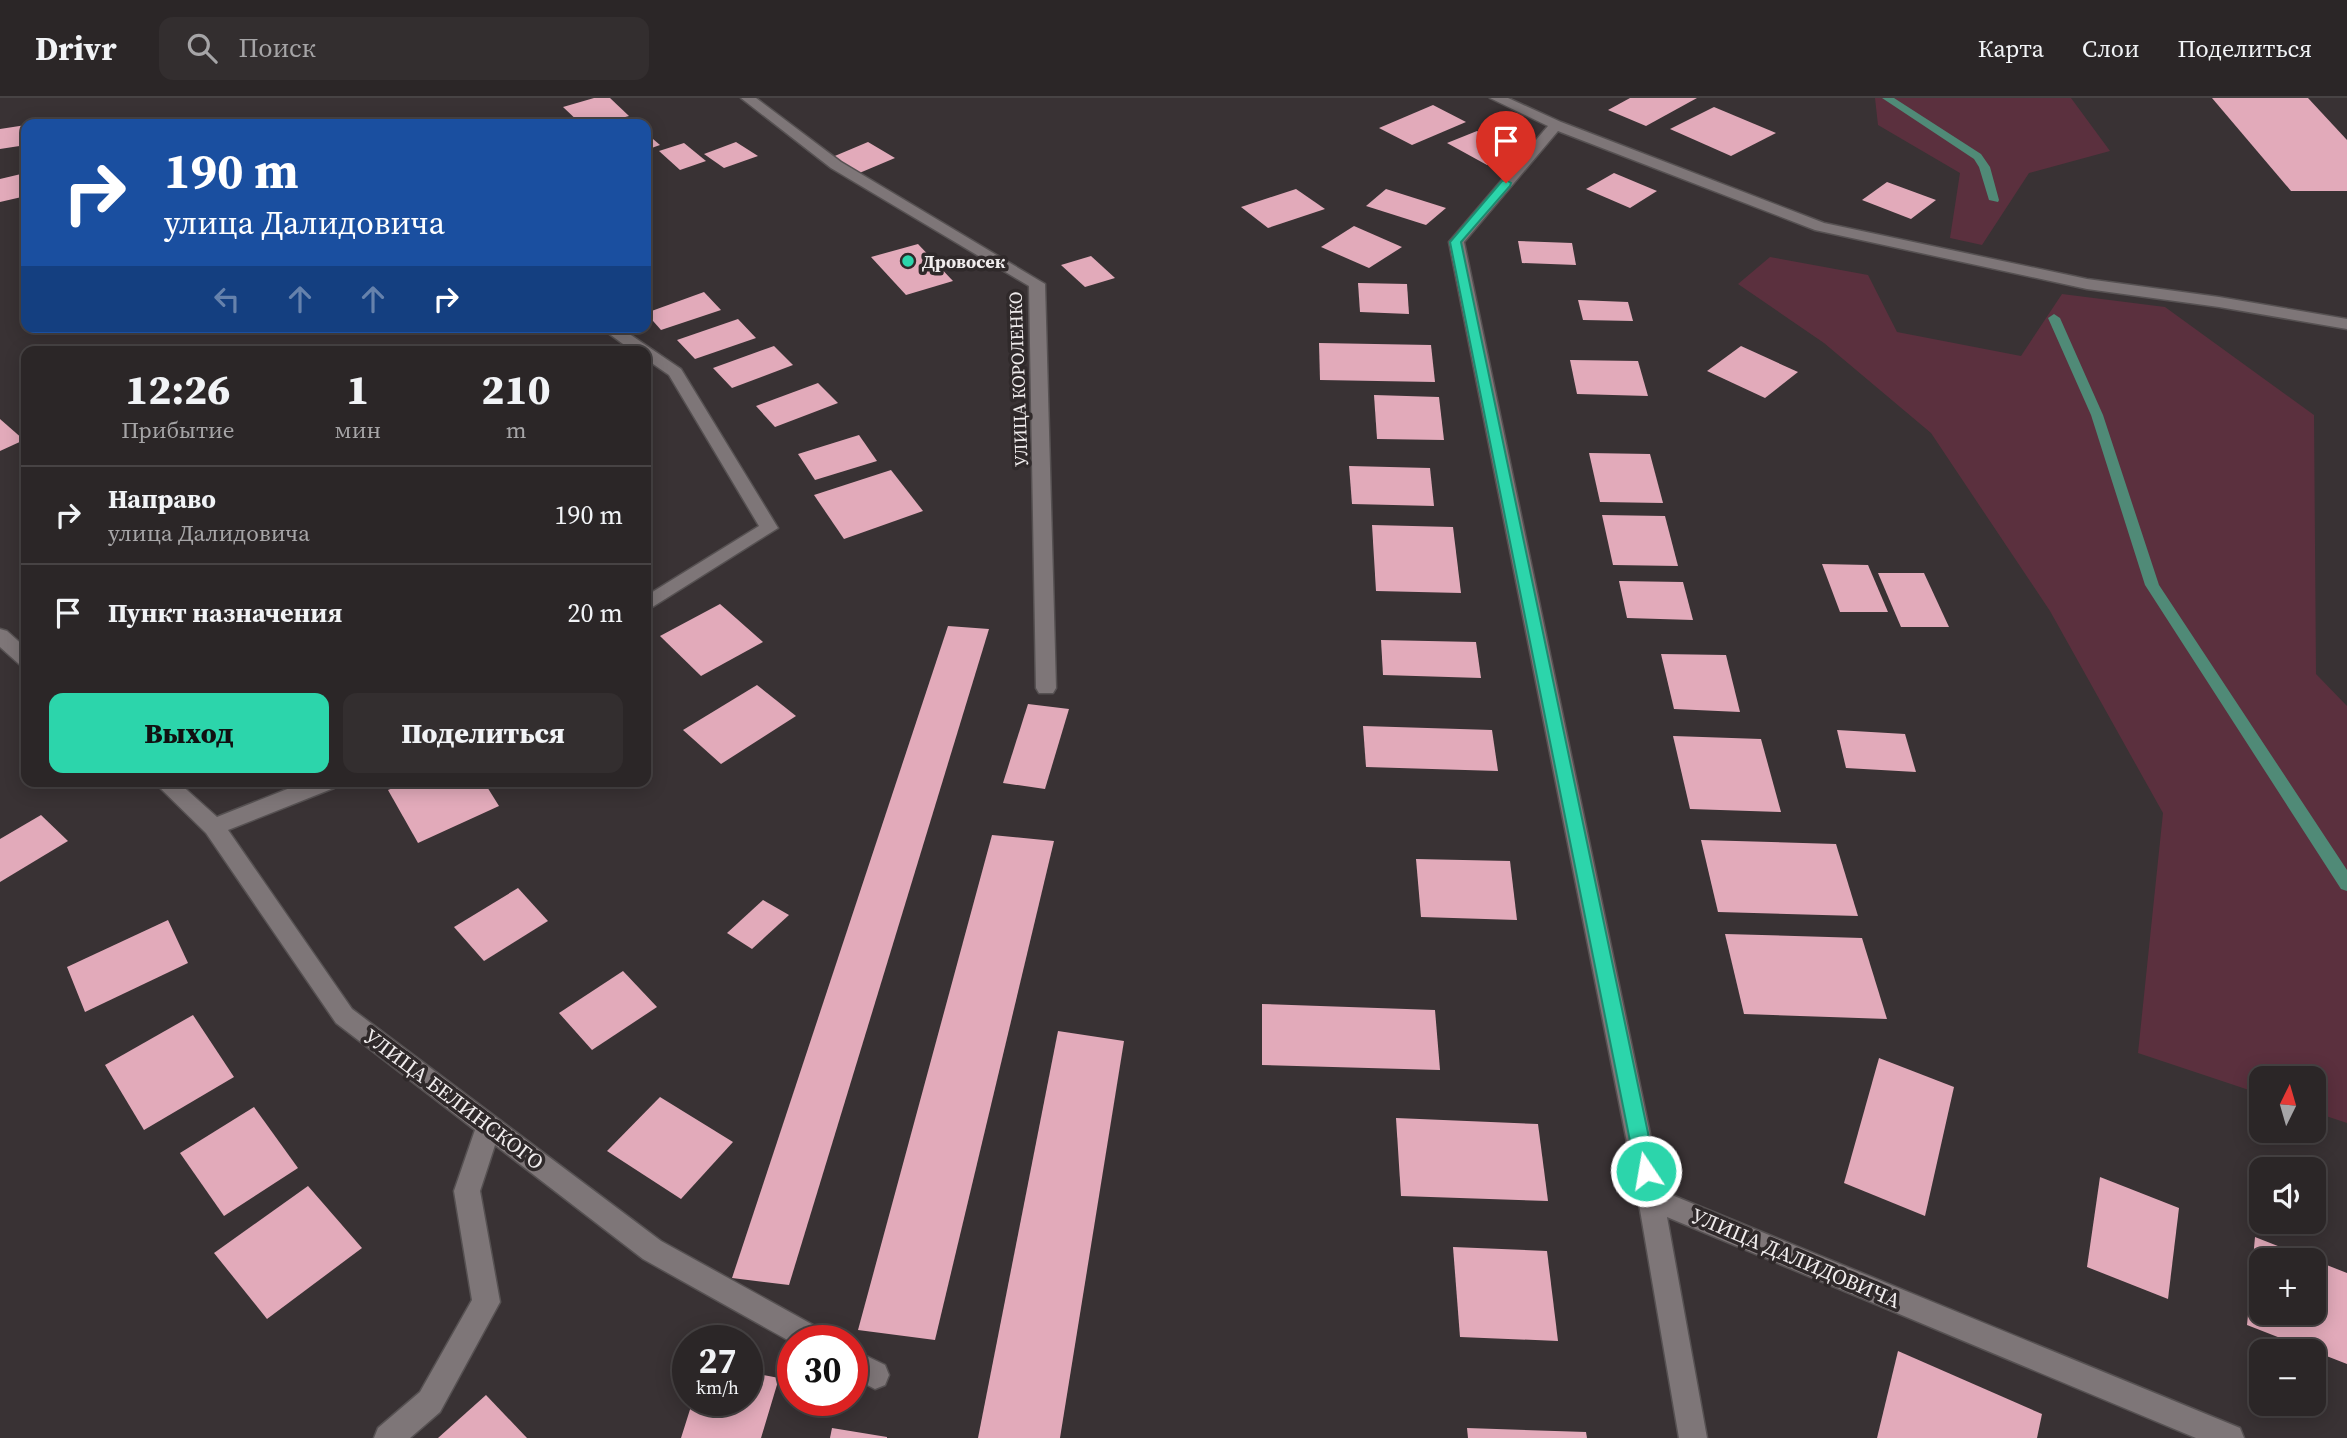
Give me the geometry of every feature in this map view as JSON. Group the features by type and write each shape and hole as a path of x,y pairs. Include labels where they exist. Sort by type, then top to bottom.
{"street":[{"name":"УЛИЦА КОРОЛЕНКО","path":"748,98 835,165 1037,284 1046,688"},
{"path":"1497,98 1556,125 1820,227 2087,285 2219,302 2347,324"},
{"path":"1556,125 1456,242 1651,1198 1693,1438"},
{"path":"617,333 636,346"},
{"path":"651,356 675,372 769,528 651,602"},
{"path":"0,636 21,655"},
{"name":"УЛИЦА БЕЛИНСКОГО","path":"170,787 214,827 344,1016 652,1250 787,1325"},
{"path":"214,827 314,787"},
{"path":"388,1438 430,1402 486,1302 467,1191 489,1126"},
{"name":"УЛИЦА ДАЛИДОВИЧА","path":"1651,1198 2230,1438"}],"shaded area":[{"path":"1875,98 2071,98 2110,151 2029,173 1982,245 1950,238 1960,173 1878,125"},
{"path":"1770,257 1868,275 1897,332 2021,356 2062,294 2165,307 2314,415 2316,674 2347,706 2347,1123 2326,1116 2326,1066 2249,1066 2249,1090 2138,1053 2163,813 2050,611 1931,433 1824,343 1738,284"}],"building":[{"path":"594,98 610,98 629,116 618,119 576,119 563,107"},
{"path":"1630,98 1697,98 1646,126 1608,110"},
{"path":"2212,98 2308,98 2347,140 2347,191 2291,191"},
{"path":"1433,105 1466,122 1412,145 1379,128"},
{"path":"1714,107 1776,133 1731,156 1670,129"},
{"path":"21,126 21,146 0,149 0,129"},
{"path":"1477,131 1517,153 1487,165 1447,143"},
{"path":"651,137 660,145 651,148"},
{"path":"736,142 758,156 724,168 704,154"},
{"path":"868,142 895,158 857,174 830,158"},
{"path":"684,143 706,161 680,170 659,151"},
{"path":"1614,173 1657,191 1630,208 1586,189"},
{"path":"21,174 21,197 0,202 0,179"},
{"path":"1887,182 1936,200 1911,219 1862,200"},
{"path":"1296,189 1325,209 1268,228 1241,207"},
{"path":"1386,189 1446,208 1426,225 1366,206"},
{"path":"1354,226 1402,247 1369,268 1321,247"},
{"path":"1518,241 1572,243 1576,265 1522,263"},
{"path":"918,244 953,281 906,295 871,257"},
{"path":"1091,256 1115,278 1085,287 1061,265"},
{"path":"1358,283 1407,284 1409,314 1360,312"},
{"path":"704,292 721,310 661,330 651,319 651,311"},
{"path":"1578,300 1628,302 1633,321 1583,320"},
{"path":"738,319 756,338 695,359 677,340"},
{"path":"1319,343 1431,345 1435,382 1320,380"},
{"path":"774,346 793,365 732,388 713,368"},
{"path":"1741,346 1798,372 1765,398 1707,371"},
{"path":"1570,360 1638,361 1648,396 1577,394"},
{"path":"818,383 838,403 775,427 756,406"},
{"path":"1374,395 1439,397 1444,440 1377,439"},
{"path":"0,419 21,437 21,441 0,451"},
{"path":"859,435 877,461 815,480 798,454"},
{"path":"1589,453 1650,454 1663,503 1600,502"},
{"path":"1349,466 1430,468 1434,506 1352,504"},
{"path":"891,470 923,511 844,539 814,495"},
{"path":"1602,515 1665,516 1678,566 1613,565"},
{"path":"1372,525 1453,527 1461,593 1376,591"},
{"path":"1822,564 1868,565 1888,612 1840,612"},
{"path":"1878,573 1924,573 1949,627 1901,627"},
{"path":"1619,581 1683,582 1693,620 1627,618"},
{"path":"720,604 763,642 701,676 660,636"},
{"path":"948,626 989,629 789,1285 732,1278"},
{"path":"1381,640 1476,642 1481,678 1383,675"},
{"path":"1661,654 1726,655 1740,712 1674,709"},
{"path":"757,685 796,716 721,764 683,730"},
{"path":"1028,704 1069,709 1045,789 1003,783"},
{"path":"1363,726 1492,730 1498,771 1366,767"},
{"path":"1837,730 1905,734 1916,772 1846,768"},
{"path":"1673,736 1761,739 1781,812 1690,809"},
{"path":"395,787 487,787 499,806 418,843 388,790"},
{"path":"41,815 68,841 0,882 0,839"},
{"path":"992,835 1054,841 935,1340 868,1331 868,1325 859,1325"},
{"path":"1701,840 1836,844 1858,916 1718,912"},
{"path":"1416,859 1510,861 1517,920 1421,917"},
{"path":"518,888 548,921 484,961 454,927"},
{"path":"763,900 789,915 752,949 727,933"},
{"path":"168,920 188,963 85,1012 67,967"},
{"path":"1725,934 1862,938 1887,1019 1744,1014"},
{"path":"623,971 657,1007 592,1050 559,1013"},
{"path":"1262,1004 1435,1010 1440,1070 1262,1065"},
{"path":"193,1015 234,1077 144,1130 105,1065"},
{"path":"1058,1031 1124,1041 1060,1438 978,1438"},
{"path":"1879,1058 1954,1087 1925,1216 1844,1183"},
{"path":"660,1097 733,1142 681,1199 607,1151"},
{"path":"254,1107 298,1168 224,1216 180,1153"},
{"path":"1396,1118 1538,1124 1548,1201 1401,1196"},
{"path":"2100,1177 2179,1208 2168,1299 2087,1267"},
{"path":"308,1186 362,1248 267,1319 214,1253"},
{"path":"2255,1237 2283,1248 2254,1248"},
{"path":"1453,1247 1547,1251 1558,1341 1460,1337"},
{"path":"2326,1265 2347,1273 2347,1364 2326,1356 2326,1339 2283,1339 2247,1325 2249,1303 2249,1325 2326,1325"},
{"path":"1898,1351 2042,1414 2037,1438 1877,1438"},
{"path":"763,1375 777,1378 761,1438 681,1438 688,1416 763,1416"},
{"path":"486,1395 527,1438 438,1438"},
{"path":"832,1428 887,1437 887,1438 830,1438"},
{"path":"1467,1428 1586,1432 1587,1438 1468,1438"}],"waterway":[{"path":"1887,98 1977,156 1985,167 1994,200"},
{"path":"2054,318 2097,415 2152,585 2347,884"}],"place":[{"name":"Дровосек","path":"908,261"}],"route":[{"path":"1506,183 1456,242 1646,1171"}]}
